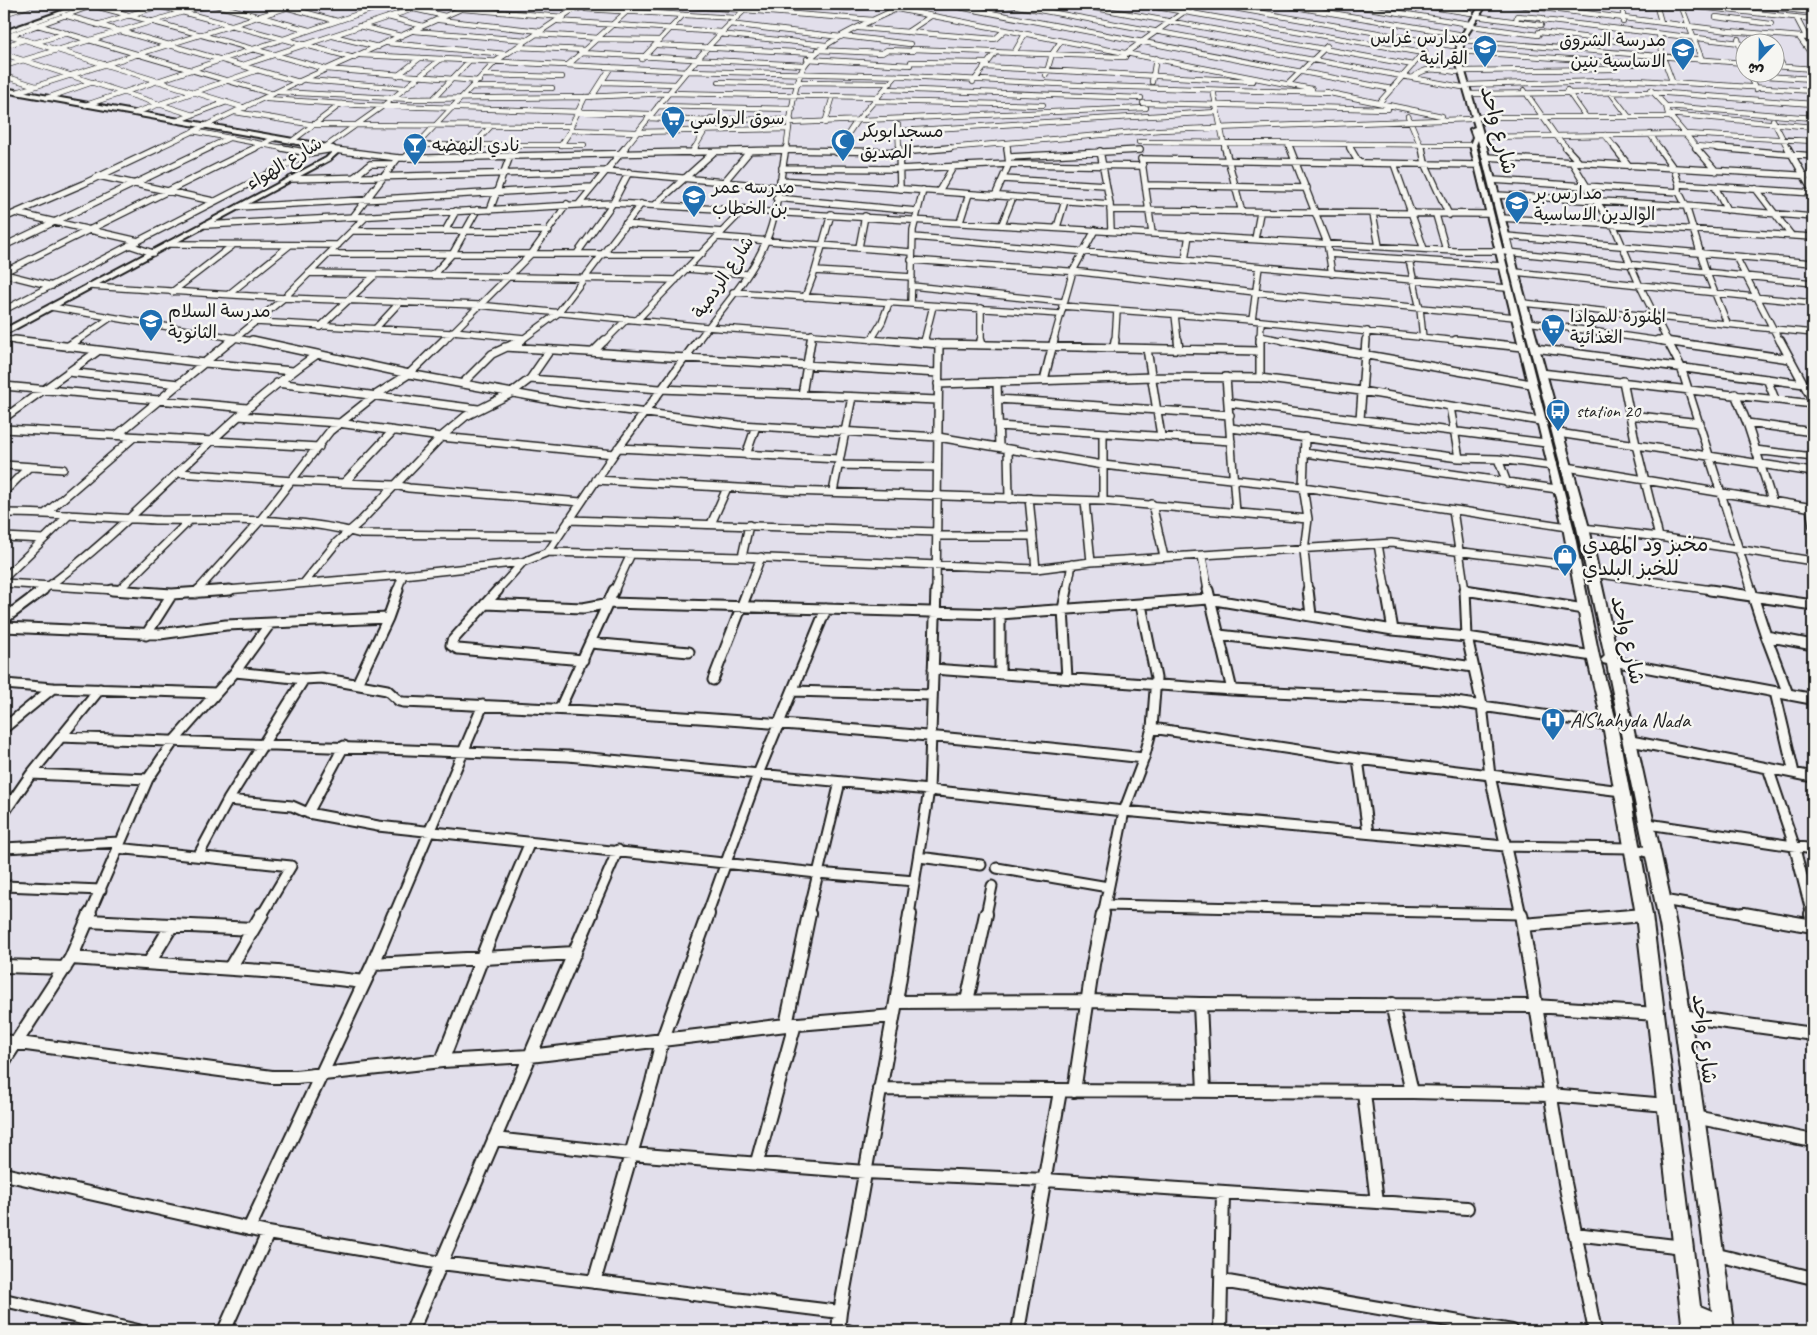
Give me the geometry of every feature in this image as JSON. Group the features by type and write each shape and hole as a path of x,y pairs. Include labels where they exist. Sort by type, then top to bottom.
{"street":[{"path":"4,14 34,4 70,9"},
{"path":"4,37 6,32 70,9 87,4 95,4 326,70 479,81"},
{"path":"6,32 39,24 95,4"},
{"path":"152,4 354,58"},
{"path":"4,66 211,4 317,32"},
{"path":"274,4 401,36"},
{"path":"17,92 299,4"},
{"path":"86,105 388,4"},
{"path":"392,4 445,16"},
{"path":"456,4 467,6"},
{"path":"4,218 472,4"},
{"path":"567,4 592,4"},
{"path":"405,158 415,145 496,62 564,16 578,8 592,4"},
{"path":"544,98 584,51 636,4"},
{"path":"666,4 873,20"},
{"path":"716,8 721,4"},
{"path":"578,204 621,154 636,132 706,48 751,4"},
{"path":"803,4 850,8"},
{"path":"841,17 855,4"},
{"path":"871,4 1274,81 1457,120"},
{"name":"شارع الردمية","path":"548,552 660,389 747,274 766,242 774,211 798,83 806,62 816,51 826,45 907,4"},
{"path":"943,4 1392,89"},
{"path":"1006,4 1466,89 1526,92 1653,92 1813,104"},
{"path":"1073,4 1413,65"},
{"path":"1066,32 1112,4"},
{"path":"1139,4 1423,53"},
{"path":"1126,53 1195,4"},
{"path":"1211,4 1432,42"},
{"path":"1251,23 1276,4 1368,19 1467,24 1542,21 1734,42"},
{"path":"1334,13 1344,4 1539,34 1626,42"},
{"path":"1357,29 1384,4"},
{"path":"1412,4 1531,46 1734,63"},
{"path":"1379,103 1432,42 1467,24 1484,4"},
{"path":"1511,4 1545,6 1735,32"},
{"path":"1585,4 1586,13"},
{"path":"1412,78 1417,73 1429,68 1459,70 1638,69 1635,58 1631,54 1626,42 1622,17 1623,4"},
{"path":"1656,4 1661,22"},
{"path":"1670,4 1813,19"},
{"path":"1742,4 1766,5 1813,12"},
{"path":"991,18 1015,5"},
{"path":"1681,5 1702,60"},
{"path":"1766,5 1774,32"},
{"path":"96,25 160,6"},
{"path":"1527,69 1531,57 1531,46 1539,34 1545,6"},
{"path":"243,65 413,8"},
{"path":"578,8 735,18"},
{"path":"651,13 656,8"},
{"path":"1291,17 1301,8"},
{"path":"1714,8 1718,29"},
{"path":"460,9 564,16"},
{"path":"1026,20 1041,10"},
{"path":"363,12 423,26"},
{"path":"64,15 301,81 405,88"},
{"path":"634,68 683,15"},
{"path":"905,32 931,16"},
{"path":"1716,17 1771,24"},
{"path":"1796,17 1808,38"},
{"path":"437,19 538,33 598,38 660,40"},
{"path":"558,21 671,28 826,45"},
{"path":"978,25 984,21"},
{"path":"31,23 273,94"},
{"path":"729,24 910,44"},
{"path":"1467,24 1531,57 1636,64"},
{"name":"شارع واحد","path":"1467,24 1459,70 1466,89 1504,253 1515,272 1528,322 1531,384 1568,527 1593,656 1610,725 1644,915 1692,1322"},
{"path":"1288,84 1347,27"},
{"path":"859,28 995,39 1005,30"},
{"path":"412,31 526,40"},
{"path":"6,32 24,40 245,108"},
{"path":"905,32 913,50 906,76"},
{"path":"1290,43 1302,32"},
{"path":"34,43 67,33"},
{"path":"324,34 378,47"},
{"path":"1014,53 1025,34"},
{"path":"1225,44 1239,34"},
{"path":"1659,34 1663,56 1672,82"},
{"path":"1570,49 1571,36"},
{"path":"1784,36 1813,38"},
{"path":"1799,37 1813,56"},
{"path":"1040,122 1047,70 1052,54 1060,39"},
{"path":"4,46 24,40"},
{"path":"386,43 506,54"},
{"path":"657,45 882,53 886,50 913,50 1147,57"},
{"path":"516,47 697,59 985,65 1152,77 1274,81"},
{"path":"950,118 985,65 996,52"},
{"path":"4,55 193,114"},
{"path":"360,55 646,69 906,76 1046,84 1331,93"},
{"path":"1198,67 1212,55"},
{"path":"1275,67 1287,56"},
{"path":"397,76 420,58"},
{"path":"1151,88 1156,58"},
{"path":"331,149 355,126 441,59"},
{"path":"434,99 470,60"},
{"path":"1572,61 1581,68"},
{"path":"1784,66 1813,69"},
{"path":"592,97 612,67"},
{"path":"635,83 646,69"},
{"path":"134,113 259,70"},
{"path":"1508,70 1520,83 1576,162 1586,185 1613,224 1639,284 1681,367 1711,456 1738,549 1755,596 1782,693 1794,773"},
{"path":"711,94 726,72"},
{"path":"484,75 562,77"},
{"path":"4,76 36,86"},
{"path":"836,152 856,122 896,76"},
{"path":"1784,77 1813,79"},
{"path":"1645,79 1653,92 1666,106 1670,116 1716,171"},
{"path":"1466,89 1520,83 1645,79 1813,91"},
{"path":"47,98 93,82"},
{"path":"602,82 676,84"},
{"path":"719,82 891,83"},
{"path":"1561,82 1586,117"},
{"path":"1689,82 1699,94"},
{"path":"1752,82 1759,99 1775,122 1790,154 1813,192"},
{"path":"1720,84 1731,97"},
{"path":"472,87 552,88"},
{"path":"1140,87 1142,100 1160,130"},
{"path":"886,89 1215,104 1407,110"},
{"name":"شارع الهواء","path":"4,90 292,141 331,149 335,154 4,332"},
{"path":"1213,90 1228,161 1242,212"},
{"path":"279,92 434,99 592,97 669,93 796,95 1043,105"},
{"path":"1610,92 1629,117"},
{"path":"1319,93 1321,108"},
{"path":"692,153 724,94"},
{"path":"622,101 627,95"},
{"path":"349,104 358,96"},
{"path":"825,123 833,96"},
{"path":"561,145 585,97"},
{"path":"265,99 382,106 612,113 790,124"},
{"path":"176,121 227,102"},
{"path":"292,141 341,104"},
{"path":"998,104 1002,115"},
{"path":"658,106 793,109"},
{"path":"1666,106 1813,118"},
{"path":"612,113 617,107"},
{"path":"235,112 315,125 492,126 636,132 705,131 790,124 1146,108"},
{"path":"1407,110 1421,144 1426,163 1449,215"},
{"path":"1080,111 1084,120"},
{"path":"898,131 1217,112"},
{"path":"4,310 309,153 331,149 398,158 785,150 900,152 1160,130 1473,118 1670,116 1775,122 1813,127"},
{"path":"1093,119 1097,135"},
{"path":"898,120 900,189"},
{"path":"473,146 492,126"},
{"path":"193,131 309,153"},
{"path":"578,155 592,131"},
{"path":"1138,132 1152,233"},
{"path":"1650,134 1674,169 1679,184 1679,192 1686,206 1706,271 1728,323"},
{"path":"1139,142 1421,144 1556,136 1650,134 1784,138 1813,141"},
{"path":"1605,136 1629,166"},
{"path":"4,246 229,138"},
{"path":"4,273 276,138"},
{"path":"1052,139 1059,153 1062,165"},
{"path":"995,196 1009,164 1010,157 1007,142"},
{"path":"1288,143 1327,243 1332,274"},
{"path":"1348,144 1359,163"},
{"path":"415,145 584,145"},
{"path":"1696,146 1813,156"},
{"path":"1010,157 1140,150"},
{"path":"724,182 750,151"},
{"path":"1100,151 1110,207 1111,230"},
{"path":"656,204 714,152"},
{"path":"490,210 510,156"},
{"path":"353,218 398,158"},
{"path":"1141,159 1394,164 1482,161 1576,162 1813,176"},
{"name":"شارع واحد","path":"1482,161 1492,180 1496,195 1495,216 1506,236 1502,266 1507,288 1515,317 1541,373 1558,433 1583,528 1631,741 1663,900 1682,1016 1712,1254 1724,1329"},
{"path":"352,178 370,164 392,164"},
{"path":"782,168 899,169 1009,164 1142,166"},
{"path":"1394,164 1424,249"},
{"path":"940,191 953,167"},
{"path":"291,179 606,171 724,182 940,191 1065,201 1150,211 1495,216 1813,237"},
{"path":"578,252 613,202 629,172"},
{"path":"99,176 213,201"},
{"path":"1003,179 1106,185"},
{"path":"1492,180 1679,192"},
{"path":"1679,184 1813,192"},
{"path":"1146,185 1306,188"},
{"path":"239,207 592,187"},
{"path":"1714,187 1727,210"},
{"path":"1756,189 1790,235"},
{"path":"911,304 911,252 916,211 923,190"},
{"path":"960,222 969,194"},
{"path":"1496,195 1686,206 1813,217"},
{"path":"1002,224 1014,197"},
{"path":"776,198 916,211"},
{"path":"1058,227 1065,201"},
{"path":"206,225 613,202 1504,253 1706,271 1813,283"},
{"path":"196,592 259,522 338,423 374,396 409,374 532,252 567,204"},
{"path":"462,384 492,354 524,338 557,314 641,204"},
{"path":"637,320 744,209"},
{"path":"433,275 453,253 477,210"},
{"path":"446,231 456,212"},
{"path":"16,213 138,241"},
{"path":"424,231 431,213"},
{"path":"1255,239 1260,213"},
{"path":"805,297 815,271 831,214"},
{"path":"1373,214 1378,246"},
{"path":"1436,215 1446,250"},
{"path":"859,247 865,216"},
{"path":"117,435 284,298 366,217"},
{"path":"625,224 722,232"},
{"path":"1044,380 1062,304 1073,271 1095,230"},
{"path":"352,231 549,231"},
{"path":"1185,260 1189,235"},
{"path":"717,236 766,242 911,252"},
{"path":"1506,236 1813,263"},
{"path":"913,237 1507,288"},
{"path":"170,244 232,246 338,245"},
{"path":"129,245 153,253"},
{"path":"229,294 290,245"},
{"path":"172,292 232,246"},
{"path":"1455,251 1459,264"},
{"path":"330,254 604,252 702,254"},
{"path":"1330,254 1502,266"},
{"path":"1736,257 1813,403"},
{"path":"911,260 1073,271 1256,292 1515,317"},
{"path":"1409,260 1420,309 1423,338"},
{"path":"1252,320 1259,267"},
{"path":"687,269 747,274"},
{"path":"815,271 912,276"},
{"path":"1515,272 1813,303"},
{"path":"4,273 52,286"},
{"path":"309,273 676,280"},
{"path":"320,327 375,275"},
{"path":"90,286 284,298 350,299 478,306 707,327 939,344 1258,351"},
{"path":"912,286 1117,310 1252,320 1529,348 1804,384"},
{"path":"733,292 1060,314"},
{"path":"375,329 400,302"},
{"path":"871,340 890,302"},
{"path":"1522,303 1813,332"},
{"path":"924,343 933,306"},
{"path":"51,307 237,337 510,394 644,413 756,426 938,437 1103,465 1303,488 1568,527"},
{"path":"980,345 981,308"},
{"path":"1114,348 1117,310"},
{"path":"1175,314 1179,350"},
{"path":"67,347 110,318"},
{"path":"593,352 626,319"},
{"path":"1260,378 1258,351 1261,321"},
{"path":"256,322 320,327 452,332 524,338"},
{"path":"1528,322 1790,359"},
{"path":"1360,419 1367,331"},
{"path":"802,395 812,334"},
{"path":"1259,336 1531,384"},
{"path":"4,339 205,363 293,371"},
{"path":"841,1331 840,1312 896,1002 929,790 936,611 939,344"},
{"path":"505,347 807,365 997,382 1152,377 1260,378 1361,391 1540,421"},
{"path":"1147,349 1161,436"},
{"path":"304,583 334,546 365,517 394,484 441,438 459,421 510,394 530,379 550,350"},
{"path":"4,418 98,351"},
{"path":"4,619 49,586 130,519 247,408 277,383 316,355"},
{"path":"68,372 179,384"},
{"path":"1541,373 1813,403"},
{"path":"1226,377 1236,513"},
{"path":"1767,378 1775,399"},
{"path":"530,379 660,389 938,400"},
{"path":"1623,381 1636,445 1660,537"},
{"path":"997,382 999,447"},
{"path":"277,383 478,410"},
{"path":"4,386 157,402 247,408"},
{"path":"1735,394 1747,423 1772,500"},
{"path":"833,492 852,397"},
{"path":"998,399 1230,415"},
{"path":"1229,403 1360,419 1455,434 1546,443"},
{"path":"1450,407 1459,458"},
{"path":"1630,415 1700,423"},
{"path":"239,416 338,423 441,438 616,451 746,455 937,467"},
{"path":"1747,423 1813,432"},
{"path":"746,455 756,426"},
{"path":"998,426 1231,441"},
{"path":"1231,428 1459,458 1498,459 1553,466"},
{"path":"4,429 319,447"},
{"path":"344,483 392,432"},
{"path":"1103,433 1103,501"},
{"path":"1558,433 1813,472"},
{"path":"46,513 134,437"},
{"path":"1305,437 1303,488 1308,519 1304,550 1311,615"},
{"path":"1008,449 1009,499"},
{"path":"1755,450 1813,457"},
{"path":"1305,453 1558,489"},
{"path":"1498,459 1507,483"},
{"path":"4,465 63,469"},
{"path":"4,492 29,467"},
{"path":"1567,467 1811,507 1813,526"},
{"path":"179,473 293,481 394,484 409,488 581,502"},
{"path":"596,480 727,488 1103,501 1308,519"},
{"path":"711,524 727,488"},
{"path":"1028,498 1036,569"},
{"path":"1085,501 1091,562"},
{"path":"1152,504 1164,558"},
{"path":"1453,510 1464,590 1467,636 1482,705 1490,776 1523,925 1550,1094 1575,1234 1595,1331"},
{"path":"4,513 46,513 130,519 316,523 358,533 374,534 558,536"},
{"path":"4,578 69,515"},
{"path":"119,590 190,520"},
{"path":"569,520 1032,536"},
{"path":"742,556 749,526"},
{"path":"1583,528 1660,537 1813,561"},
{"path":"4,537 44,539"},
{"path":"1378,544 1393,630"},
{"path":"4,583 172,594 403,575 523,562 548,552 742,556 1036,569 1091,562 1378,544 1406,544 1576,566"},
{"path":"560,708 631,554"},
{"path":"1202,556 1209,599 1232,690"},
{"path":"713,680 761,557"},
{"path":"523,562 452,641 451,645 453,647 583,660"},
{"path":"1066,678 1063,609 1072,564"},
{"path":"1593,573 1813,605"},
{"path":"357,684 388,618 403,575"},
{"path":"1464,590 1584,608"},
{"path":"146,635 172,594"},
{"path":"485,604 584,608 610,603 1000,614 1209,599 1393,630 1467,636 1593,656 1813,700"},
{"path":"1074,1090 1108,887 1124,811 1144,758 1152,728 1157,685 1141,605"},
{"path":"594,1282 662,1040 758,774 826,609"},
{"path":"1000,614 1000,674"},
{"path":"4,627 146,635 226,625 388,618"},
{"path":"4,1061 72,958 118,845 148,779 173,742 235,672 269,624"},
{"path":"1219,635 1371,652 1473,666"},
{"path":"1766,636 1813,644"},
{"path":"591,643 689,652"},
{"path":"933,669 1232,690 1442,700 1610,725"},
{"path":"235,672 304,679 321,678 357,684 387,690 399,702 560,708 778,723 932,735 1144,758"},
{"path":"198,856 228,800 304,679"},
{"path":"4,684 53,688 216,693"},
{"path":"4,728 53,688"},
{"path":"4,813 31,774 100,689"},
{"path":"793,691 932,695"},
{"path":"249,1229 373,964 464,752 482,705"},
{"path":"1152,728 1358,759 1622,791"},
{"path":"60,737 344,746 568,756 929,790 1124,811 1506,846 1631,848 1654,854"},
{"path":"1631,741 1813,777"},
{"path":"308,813 344,746"},
{"path":"1358,759 1368,833"},
{"path":"1768,768 1794,845 1813,920"},
{"path":"31,774 148,779"},
{"path":"757,1162 790,1024 817,873 840,782"},
{"path":"228,800 287,805 308,813 372,825 618,850 817,873 915,881"},
{"path":"1648,824 1813,849"},
{"path":"442,1061 481,957 530,842"},
{"path":"4,848 118,845 292,866 230,968"},
{"path":"412,1331 618,850"},
{"path":"919,857 980,865"},
{"path":"997,868 1108,887"},
{"path":"4,886 101,890"},
{"path":"967,1001 992,886"},
{"path":"1663,900 1813,926"},
{"path":"1105,905 1520,914"},
{"path":"1523,925 1644,915"},
{"path":"88,921 253,929"},
{"path":"149,963 172,925"},
{"path":"373,964 575,953"},
{"path":"72,958 230,968 364,982"},
{"path":"4,966 65,968"},
{"path":"896,1002 1088,1001 1200,1004 1535,1006 1656,1014"},
{"path":"1200,1004 1204,1091"},
{"path":"1392,1004 1412,1092"},
{"path":"4,1041 272,1077 322,1075 442,1061 530,1056 790,1024 893,1016"},
{"path":"1682,1016 1813,1034"},
{"path":"880,1089 1550,1094 1666,1104"},
{"path":"1018,1331 1060,1091"},
{"path":"1364,1093 1377,1202"},
{"path":"1694,1117 1813,1142"},
{"path":"494,1139 631,1154 757,1162 865,1172 1045,1180 1468,1208"},
{"path":"4,1174 268,1233 441,1263 840,1312"},
{"path":"1220,1331 1223,1192"},
{"path":"224,1331 268,1233"},
{"path":"1575,1234 1683,1247"},
{"path":"1712,1254 1813,1278"},
{"path":"1222,1281 1512,1331"},
{"path":"4,1300 138,1331"},
{"path":"1692,1322 1724,1329"}],"place":[{"name":"مدارس غراس القرانية","path":"1485,68"},
{"name":"مدرسة الشروق الاساسية بنين","path":"1683,71"},
{"name":"سوق الرواسي","path":"673,139"},
{"name":"مسجدابوبكر الصديق","path":"843,162"},
{"name":"نادي النهضه","path":"415,166"},
{"name":"مدرسه عمر بن الخطاب","path":"694,218"},
{"name":"مدارس بر الوالدين الاساسية","path":"1517,224"},
{"name":"مدرسة السلام الثانوية","path":"151,342"},
{"name":"المنورة للموادا الغذائية","path":"1553,347"},
{"name":"station 20","path":"1558,432"},
{"name":"مخبز ود المهدي للخبز البلدي","path":"1565,577"},
{"name":"AlShahyda Nada","path":"1553,741"}]}
